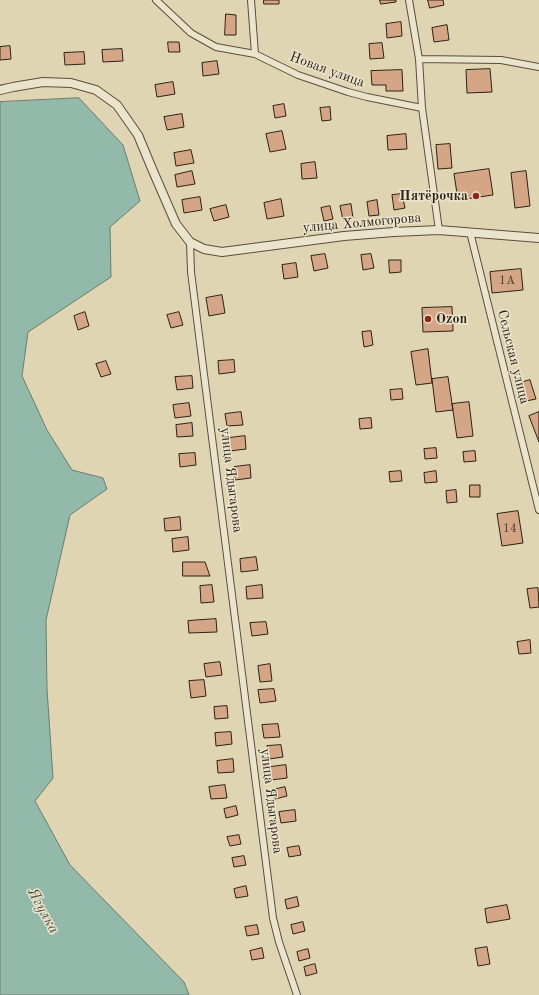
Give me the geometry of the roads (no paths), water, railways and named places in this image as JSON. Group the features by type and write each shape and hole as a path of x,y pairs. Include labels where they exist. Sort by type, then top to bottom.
{"street":[{"name":"Новая улица","path":"156,0 191,33 216,47 255,54 298,75 348,92 422,108"},
{"path":"251,0 255,54"},
{"path":"409,0 419,59 422,108 439,230"},
{"path":"419,59 501,60 539,67"},
{"path":"0,90 13,86 43,82 71,83 96,90 117,105 138,135 176,224 190,242"},
{"name":"улица Холмогорова","path":"190,242 204,249 222,252 344,236 439,230 539,238"},
{"name":"Сельская улица","path":"470,232 539,510"},
{"name":"улица Ядыгарова","path":"190,242 191,272 273,918 279,942 297,995"}],"water":[{"name":"Ягулка","path":"79,98 123,145 140,201 110,227 111,277 28,332 22,376 47,430 72,470 103,478 107,489 70,515 46,620 47,689 53,778 35,801 70,865 184,982 189,995 0,995 0,102"}],"place":[{"name":"Пятёрочка","path":"476,196"},
{"name":"Ozon","path":"428,319"}]}
